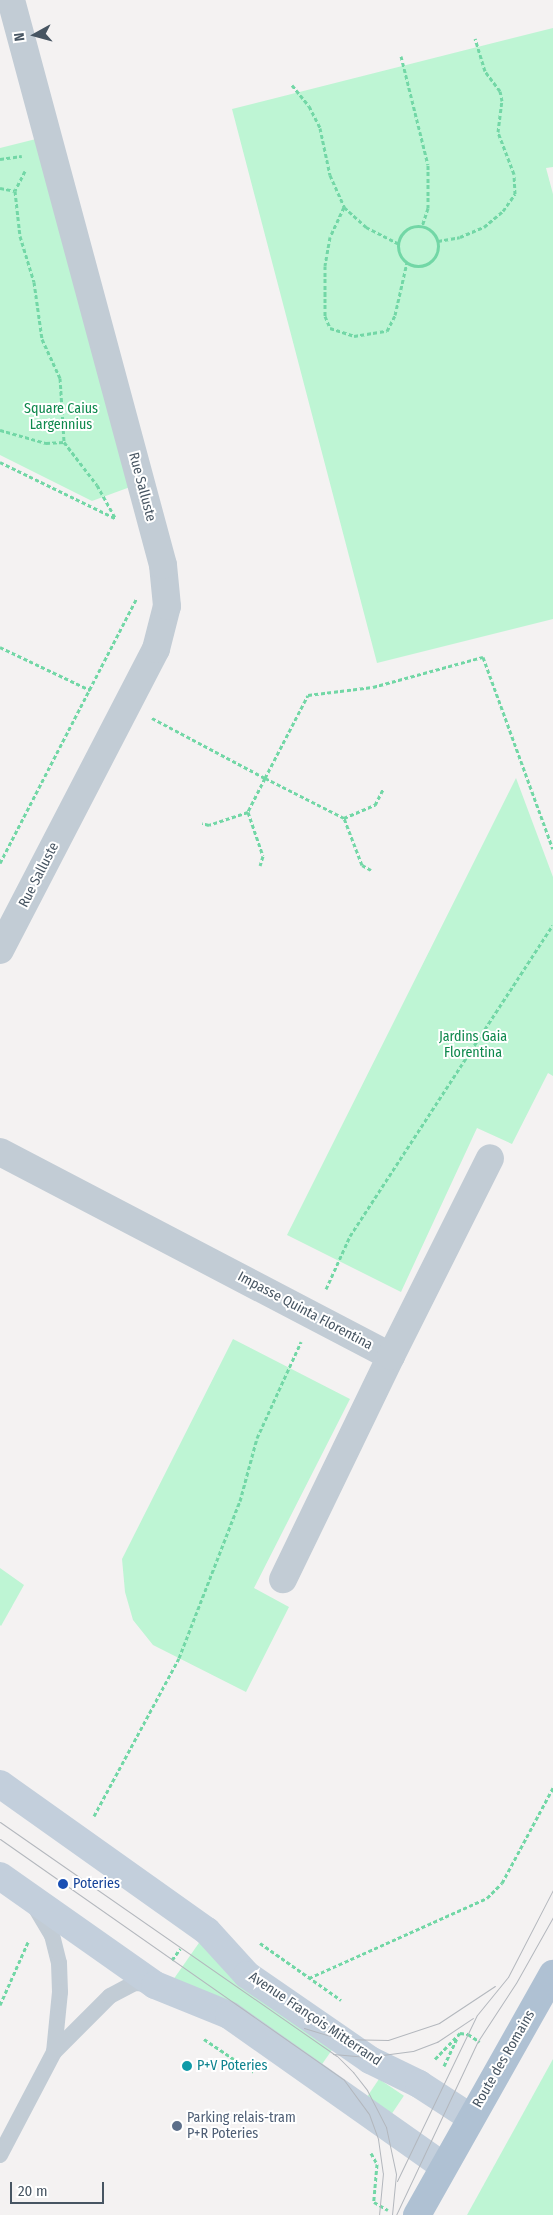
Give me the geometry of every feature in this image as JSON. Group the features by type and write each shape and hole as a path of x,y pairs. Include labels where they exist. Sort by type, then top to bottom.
{"main road":[{"name":"Route des Romains","path":"417,2215 470,2118 553,1974"}],"street":[{"name":"Rue Salluste","path":"0,950 156,649 167,606 163,566 11,0"},
{"name":"Impasse Quinta Florentina","path":"0,1152 391,1356"},
{"path":"283,1579 490,1158"},
{"name":"Avenue François Mitterrand","path":"0,1784 197,1924 247,1975 370,2060 419,2084 470,2118"},
{"path":"0,1876 155,1985 229,2016 443,2166"}],"lane":[{"path":"29,1896 52,1935 59,1963 60,1992 54,2052"},
{"path":"0,2155 54,2052 110,1996 134,1983 155,1985"}],"path":[{"path":"438,242 460,237 484,227 503,211 515,194 514,174 498,132 502,101 500,91 485,70 475,38"},
{"path":"401,56 428,165 428,208 422,226"},
{"path":"292,85 309,106 320,128 330,176 344,206 366,227 399,244"},
{"path":"28,166 15,191 20,236 34,282 42,339 60,378 64,442 97,485 115,518"},
{"path":"0,188 15,191"},
{"path":"344,206 333,230 325,266 325,316 330,328 354,336 387,330 395,315 407,262"},
{"path":"422,226 432,231 438,242 437,254 428,263 416,266 407,262 400,254 399,244 406,230 422,226"},
{"path":"0,430 46,443 64,442"},
{"path":"0,462 115,518 152,525"},
{"path":"0,863 138,594"},
{"path":"0,647 90,690"},
{"path":"202,823 210,825 248,812 308,695 373,687 483,657 553,849"},
{"path":"127,705 344,818 362,865 371,870"},
{"path":"344,818 375,806 383,789"},
{"path":"248,812 263,856 260,866"},
{"path":"91,1822 179,1658 240,1502 256,1438 350,1236 553,925"},
{"path":"309,1978 487,1898 502,1883 553,1788"},
{"path":"0,2005 36,1923 52,1935"},
{"path":"155,1985 197,1924"},
{"path":"195,2033 261,2077"},
{"path":"432,2062 460,2033"},
{"path":"363,2147 371,2152 377,2164 374,2202 388,2209"}],"green space":[{"path":"553,28 553,167 546,168 553,194 553,619 377,663 232,109"},
{"name":"Square Caius Largennius","path":"48,136 141,483 92,501 0,455 0,148"},
{"name":"Jardins Gaia Florentina","path":"516,778 553,877 553,1076 548,1073 512,1144 477,1128 401,1292 287,1235"},
{"path":"233,1339 350,1399 254,1588 289,1607 246,1692 153,1645 133,1620 125,1592 122,1559"},
{"path":"0,1568 24,1585 1,1626 0,1625"},
{"path":"201,1940 334,2047 318,2070 173,1980"},
{"path":"553,2059 553,2215 467,2215"},
{"path":"379,2079 404,2096 389,2118 364,2101"}],"tram line":[{"path":"0,1822 337,2056 353,2072 367,2090 386,2127 396,2174 392,2215"},
{"path":"0,1839 344,2080 369,2114 378,2139 383,2173 379,2215"},
{"path":"397,2181 477,2015 508,1977 553,1890"},
{"path":"396,2215 478,2041 516,1983 553,1917"},
{"path":"304,2028 340,2039 388,2040 439,2023 495,1986"},
{"path":"333,2054 367,2057 413,2051 437,2042 473,2018"}],"place":[{"name":"Poteries","path":"63,1884"},
{"name":"P+V Poteries","path":"187,2066"},
{"name":"Parking relais-tram P+R Poteries","path":"177,2126"}]}
